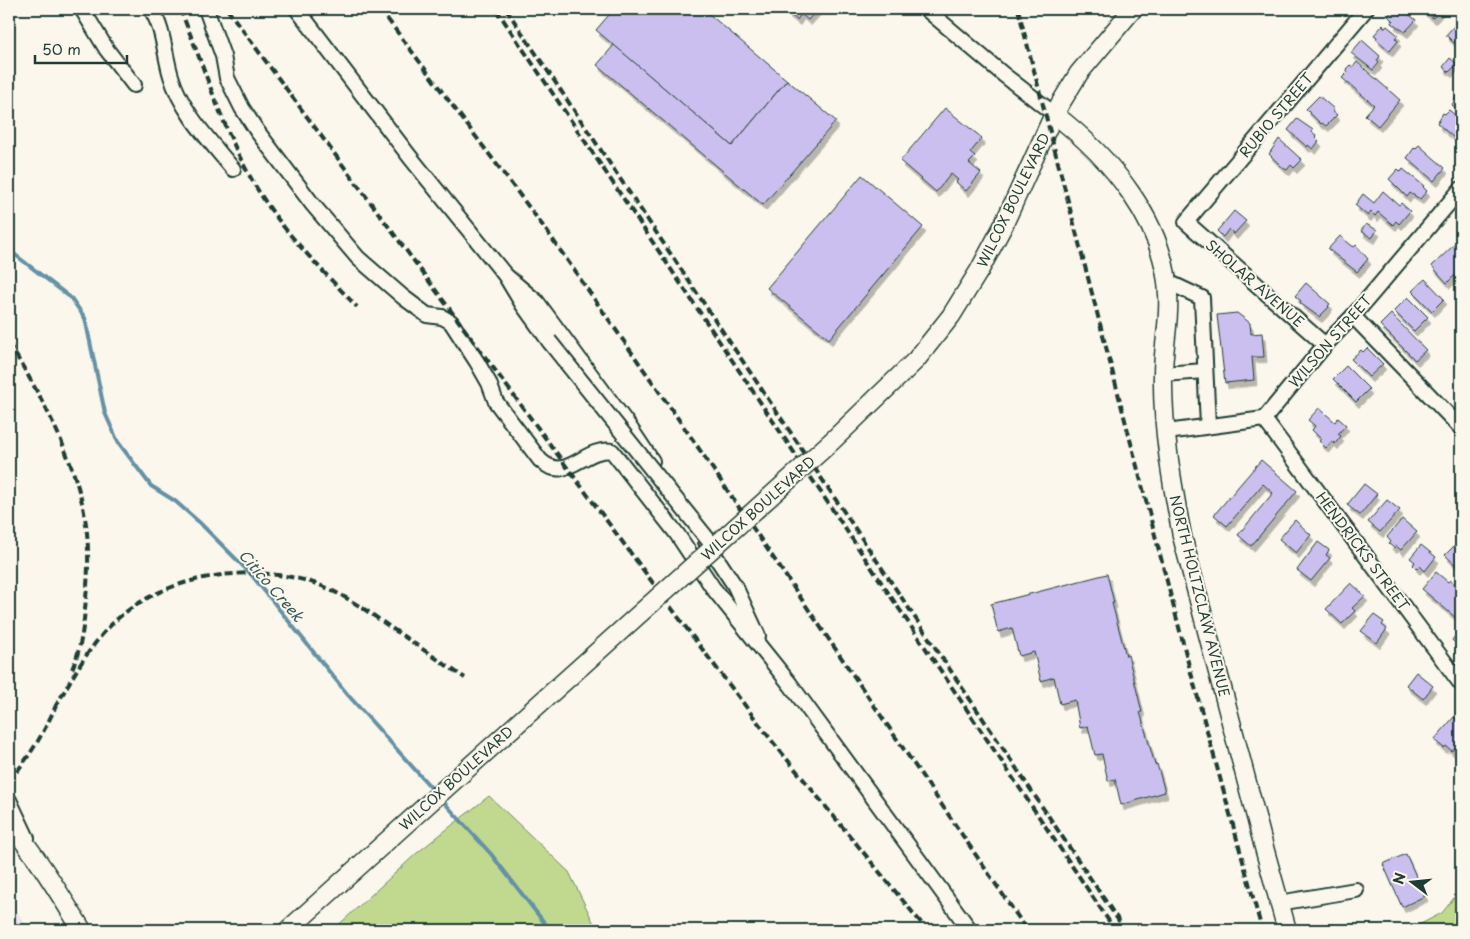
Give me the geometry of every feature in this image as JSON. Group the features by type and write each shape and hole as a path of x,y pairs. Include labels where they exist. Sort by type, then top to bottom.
{"main road":[{"name":"WILCOX BOULEVARD","path":"288,930 832,441 916,360 951,316 979,272 1003,226 1054,114 1079,73 1133,9"},
{"name":"NORTH HOLTZCLAW AVENUE","path":"1054,114 1084,138 1105,159 1132,196 1158,246 1168,282 1168,311 1163,374 1167,432 1182,536 1287,930"},
{"path":"9,823 38,858 82,930"}],"street":[{"path":"82,9 107,50 134,85"},
{"path":"151,9 160,30 171,76 176,88 198,125 233,169"},
{"path":"206,9 223,56 227,78 242,108 257,131 314,205 358,258 403,297 427,315 442,317 451,322 478,362 496,402 548,468 557,470 568,467 595,452 604,449 612,451 677,534 713,588 802,700 970,930"},
{"path":"297,9 410,157 505,275 523,305 549,341 714,547"},
{"path":"926,9 1004,75 1054,114"},
{"name":"RUBIO STREET","path":"1186,222 1366,9"},
{"name":"WILSON STREET","path":"1264,419 1325,345 1353,316 1461,190"},
{"name":"SHOLAR AVENUE","path":"1186,222 1325,345"},
{"path":"505,275 537,302 628,425 735,586 768,657"},
{"path":"1168,282 1202,298 1208,426"},
{"path":"1353,316 1461,428"},
{"path":"1163,374 1204,371"},
{"path":"1167,432 1264,419"},
{"name":"HENDRICKS STREET","path":"1264,419 1461,684"},
{"path":"9,800 38,858"},
{"path":"1279,903 1356,890"}],"shaded area":[{"path":"9,899 29,930 9,930"}],"green space":[{"path":"489,796 569,872 597,930 333,930 417,853"},
{"path":"1461,889 1461,930 1409,930 1442,913"}],"building":[{"path":"614,9 703,9 787,80 732,146 596,30"},
{"path":"790,9 818,9 808,20 801,14 797,20 787,12"},
{"path":"1394,9 1402,9 1416,20 1405,32 1392,23 1393,21 1388,16"},
{"path":"1421,9 1441,9 1433,18"},
{"path":"1383,25 1398,35 1395,38 1398,41 1390,51 1374,35"},
{"path":"1454,26 1461,33 1454,43 1446,35"},
{"path":"1362,40 1380,56 1377,61 1379,63 1373,70 1351,53"},
{"path":"614,45 732,146 787,80 836,121 763,205 597,65"},
{"path":"1450,58 1457,64 1449,72 1443,67"},
{"path":"1357,62 1400,100 1378,126 1365,115 1374,105 1342,78 1348,72 1346,69 1350,65 1353,67"},
{"path":"1461,94 1461,113 1452,105 1457,95 1459,97"},
{"path":"1319,96 1334,109 1332,111 1337,115 1326,126 1321,124 1306,109"},
{"path":"945,108 982,138 970,153 975,157 969,163 981,173 966,191 956,182 958,180 951,174 936,192 900,161"},
{"path":"1449,110 1461,120 1461,144 1437,123 1443,113 1445,114"},
{"path":"1297,119 1313,130 1312,132 1316,135 1315,137 1319,141 1313,149 1308,145 1307,147 1288,130"},
{"path":"1279,139 1302,160 1294,168 1291,165 1287,170 1283,168 1269,154"},
{"path":"1419,145 1445,168 1434,181 1407,158 1414,148"},
{"path":"1398,169 1401,172 1403,169 1424,186 1427,191 1420,199 1410,193 1407,197 1389,179"},
{"path":"862,175 923,227 829,339 767,288"},
{"path":"1383,191 1399,205 1401,203 1410,211 1399,224 1396,221 1393,225 1378,212 1375,216 1371,212 1368,216 1355,205 1363,194 1374,203"},
{"path":"1234,211 1246,221 1234,234 1229,229 1223,237 1217,231"},
{"path":"1366,224 1377,230 1372,238 1361,231"},
{"path":"1340,236 1354,247 1356,245 1368,259 1357,272 1328,249"},
{"path":"1455,244 1461,251 1461,274 1458,278 1455,275 1447,283 1432,266"},
{"path":"1425,279 1444,299 1432,311 1412,291"},
{"path":"1306,283 1330,304 1319,317 1300,303 1301,301 1295,296"},
{"path":"1408,297 1428,317 1414,331 1394,311"},
{"path":"1237,313 1250,323 1251,334 1262,333 1264,357 1252,357 1254,380 1225,383 1217,315"},
{"path":"1391,314 1426,350 1415,360 1380,325"},
{"path":"1367,348 1383,364 1369,377 1351,359 1361,350 1363,352"},
{"path":"1346,366 1369,389 1356,402 1333,379"},
{"path":"1319,408 1335,422 1338,418 1346,425 1338,434 1341,436 1335,444 1332,441 1326,448 1319,441 1321,439 1312,430 1315,426 1308,420"},
{"path":"1261,460 1297,491 1251,546 1238,535 1273,493 1263,484 1227,526 1214,515"},
{"path":"1364,484 1377,494 1360,515 1347,505"},
{"path":"1387,500 1400,510 1380,532 1368,522"},
{"path":"1402,519 1417,532 1401,550 1389,544 1391,542 1387,537"},
{"path":"1295,520 1311,535 1296,553 1279,539"},
{"path":"1318,542 1329,550 1326,555 1330,558 1311,581 1297,570"},
{"path":"1458,542 1461,544 1461,566 1459,568 1445,555"},
{"path":"1421,545 1436,557 1425,571 1420,566 1417,569 1413,565 1415,562 1410,558"},
{"path":"1436,572 1448,582 1450,580 1461,589 1459,592 1461,593 1461,612 1456,618 1422,589"},
{"path":"1107,574 1114,603 1112,603 1126,656 1128,655 1142,712 1140,712 1165,792 1121,805 1115,779 1108,781 1102,754 1095,755 1088,726 1080,728 1075,700 1060,704 1054,677 1041,681 1034,652 1019,656 1012,628 998,632 991,604"},
{"path":"1351,583 1365,596 1352,608 1355,611 1342,624 1326,609"},
{"path":"1374,615 1384,622 1382,625 1387,629 1377,643 1361,631"},
{"path":"1461,629 1461,649 1452,640"},
{"path":"1416,672 1433,686 1423,699 1406,685"},
{"path":"1454,717 1461,723 1461,740 1452,751 1446,746 1444,748 1434,740"},
{"path":"1406,854 1425,896 1402,907 1383,864"}],"waterway":[{"name":"Citico Creek","path":"9,250 71,298 85,318 105,413 118,442 151,486 175,501 199,522 250,573 348,695 435,792"},
{"name":"Citico Creek","path":"441,799 491,854 550,930"}],"railway":[{"path":"180,9 219,110 254,184 289,233 357,307"},
{"path":"227,9 772,741 927,930"},
{"path":"380,9 546,230 693,440 1027,930"},
{"path":"496,9 1115,930"},
{"path":"506,9 1125,930"},
{"path":"1018,9 1188,662 1262,930"},
{"path":"9,344 35,387 69,459 83,509 88,541 87,582 82,634 72,669"},
{"path":"55,708 73,676 94,645 110,626 131,608 155,594 182,584 210,577 240,574 268,574 296,578 331,590 366,610 465,678"},
{"path":"9,781 36,743 58,701"}]}
